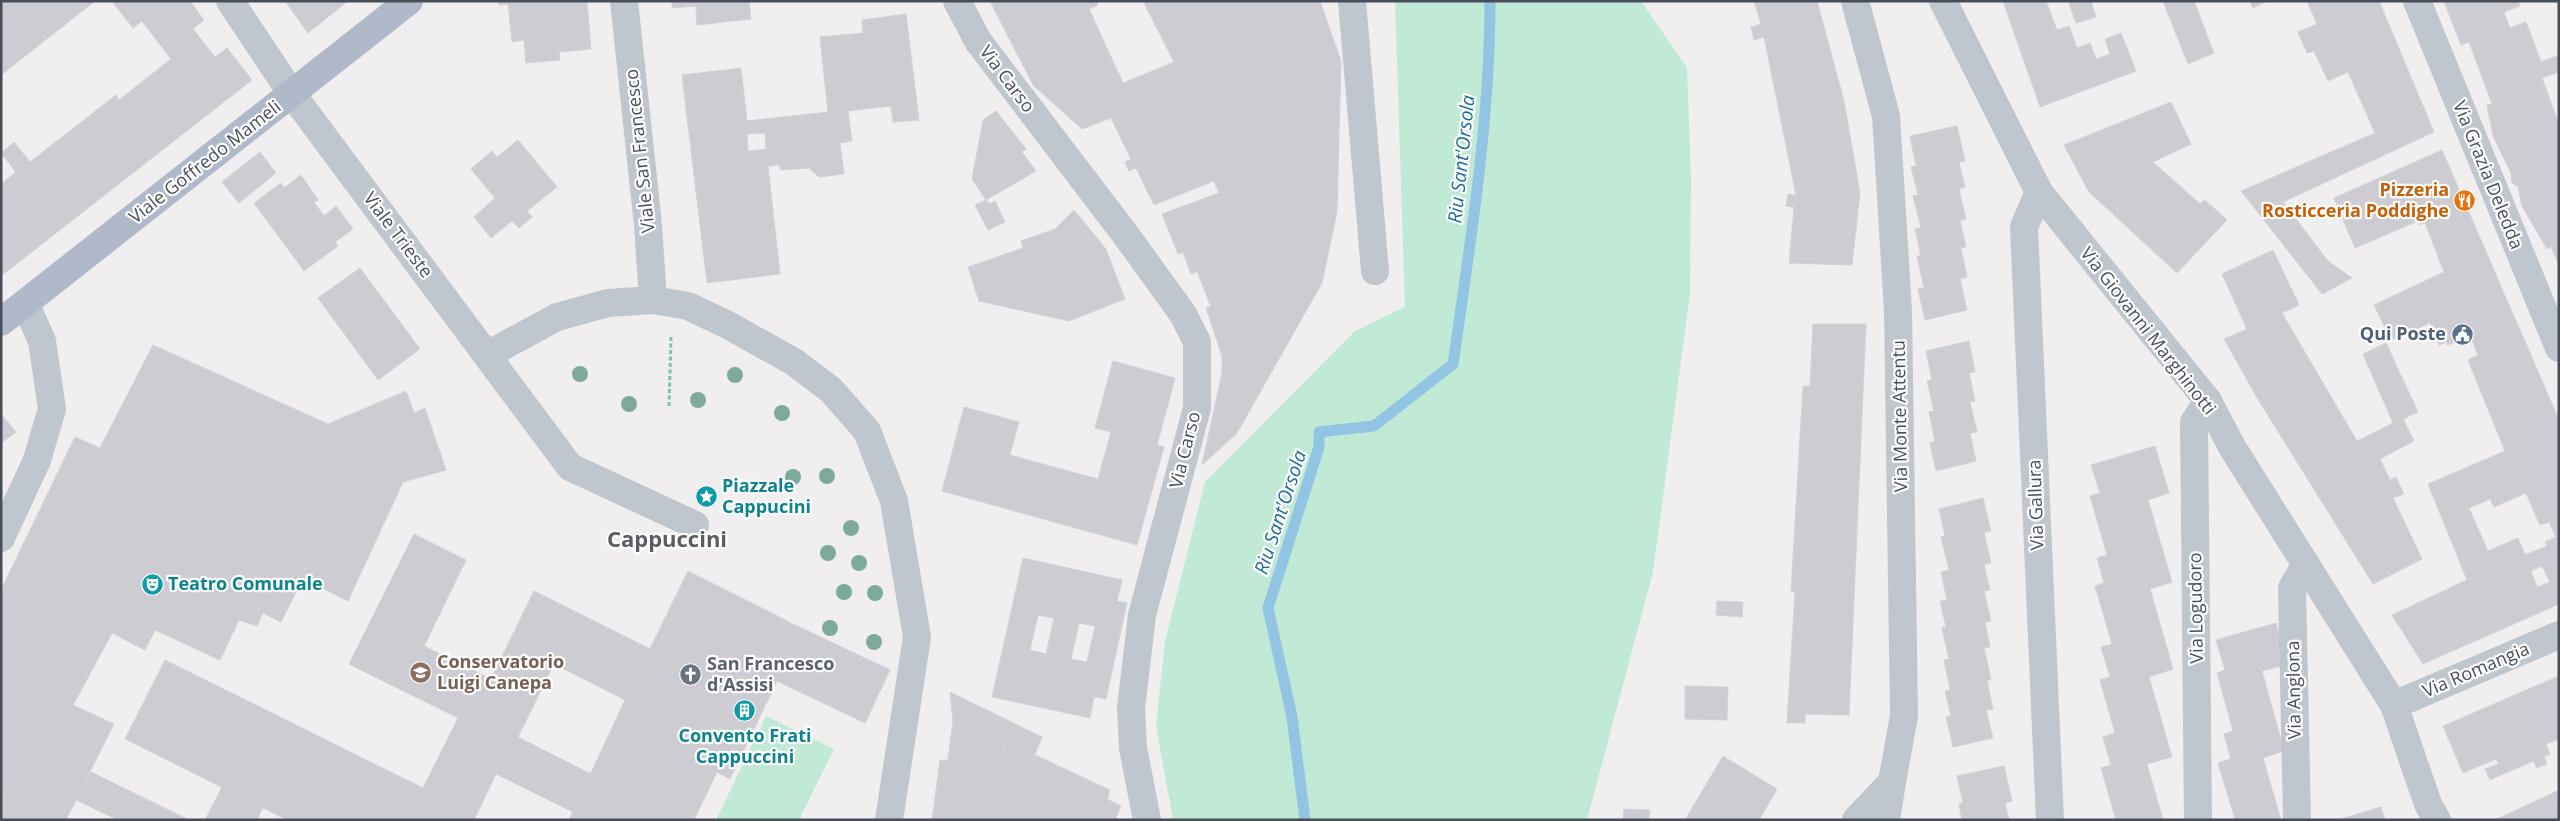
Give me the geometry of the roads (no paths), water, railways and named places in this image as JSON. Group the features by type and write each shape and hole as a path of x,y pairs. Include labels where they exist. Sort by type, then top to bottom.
{"main road":[{"name":"Viale Goffredo Mameli","path":"1,322 409,1"}],"street":[{"name":"Viale Trieste","path":"230,1 292,94 570,467 695,525"},
{"name":"Viale San Francesco","path":"624,1 648,225 653,300"},
{"name":"Via Carso","path":"957,1 978,41 1160,282 1183,314 1197,342 1197,408 1142,615 1130,708 1133,748 1147,820"},
{"path":"1352,1 1376,271"},
{"name":"Via Monte Attentu","path":"1856,1 1886,116 1898,311 1904,716 1886,820"},
{"name":"Via Giovanni Marghinotti","path":"1942,1 2038,192 2208,401 2232,448 2394,705 2427,814"},
{"name":"Via Grazia Deledda","path":"2418,1 2559,348"},
{"name":"Via Gallura","path":"2038,192 2024,227 2050,820"},
{"path":"487,355 557,317 608,303 653,300 688,306 728,325 794,362 831,390 867,431 894,501 917,637 889,820"},
{"path":"1,538 37,460 52,409 42,341 26,303"},
{"name":"Via Logudoro","path":"2198,820 2194,422 2208,401"},
{"name":"Via Anglona","path":"2297,820 2292,588 2306,564"},
{"name":"Via Romangia","path":"2394,705 2559,635"},
{"path":"1856,820 1892,782"}],"waterway":[{"name":"Riu Sant'Orsola","path":"1305,820 1292,717 1268,608 1319,447 1319,432 1374,426 1453,364 1483,137 1487,92 1490,1"}],"tunnel":[{"path":"1,792 21,820"}],"place":[{"name":"Pizzeria Rosticceria Poddighe","path":"2465,200"},
{"name":"Qui Poste","path":"2462,334"},
{"name":"Piazzale Cappucini","path":"706,496"},
{"name":"Teatro Comunale","path":"152,584"},
{"name":"Conservatorio Luigi Canepa","path":"421,672"},
{"name":"San Francesco d'Assisi","path":"691,674"},
{"name":"Convento Frati Cappuccini","path":"745,711"}],"district":[{"name":"Cappuccini","path":"667,539"}]}
